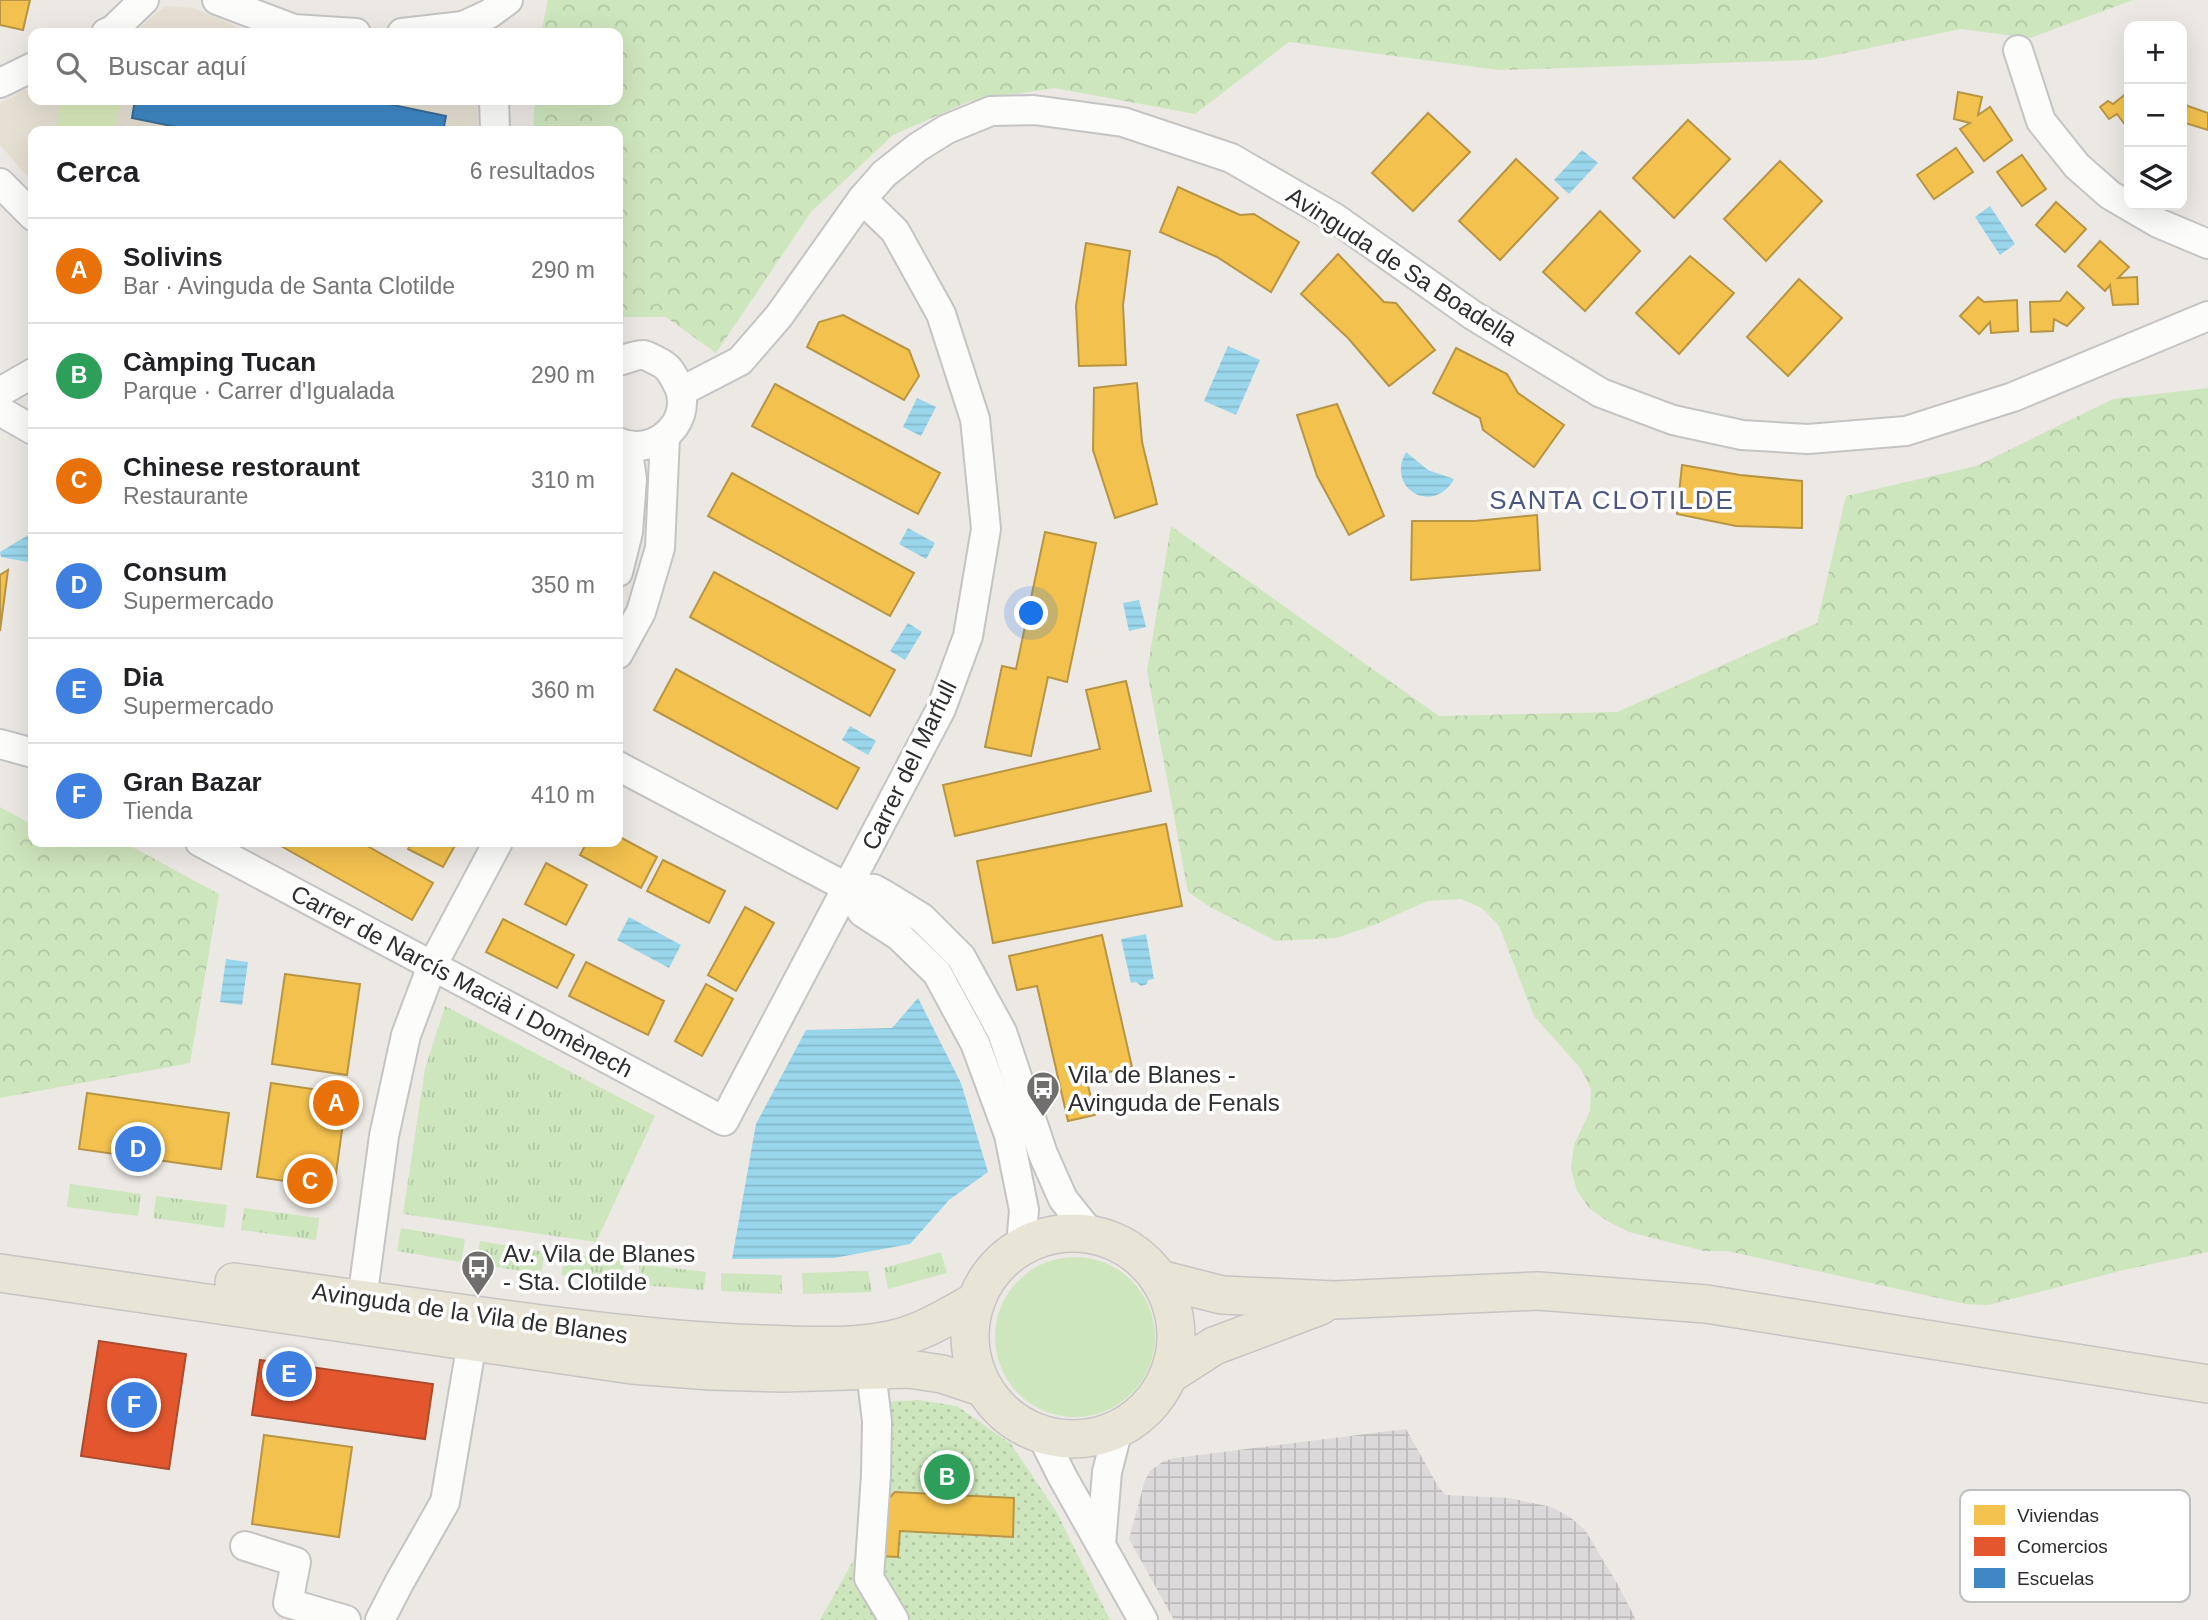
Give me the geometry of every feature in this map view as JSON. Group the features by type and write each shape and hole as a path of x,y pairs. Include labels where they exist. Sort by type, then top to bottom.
{"main road":[{"path":"1055,1234 1091,1234 1113,1241 1133,1252 1159,1279 1169,1297 1176,1326 1176,1346 1169,1375 1145,1410 1118,1429 1101,1435 1066,1439 1041,1434 1025,1427 1005,1413 984,1388 975,1369 970,1340 971,1320 986,1279 996,1266 1021,1246 1055,1234"},
{"name":"Avinguda de la Vila de Blanes","path":"0,1250 362,1300 634,1335 713,1342 826,1345 868,1343 899,1338 936,1324 976,1301"},
{"path":"0,1273 632,1365 783,1373 909,1369 942,1374 984,1388"},
{"path":"1159,1279 1222,1295 1335,1300 1538,1292 1706,1304 2208,1384"},
{"path":"1169,1375 1214,1346 1335,1300"}],"street":[{"path":"115,28 144,0"},
{"path":"217,0 291,28"},
{"path":"471,28 509,0"},
{"path":"503,28 509,0"},
{"path":"2018,50 2041,121 2077,166 2110,195 2158,223 2208,244"},
{"path":"0,83 28,69"},
{"path":"494,105 495,126"},
{"name":"Avinguda de Sa Boadella","path":"682,391 740,361 779,316 862,199 884,174 918,147 947,129 991,111 1034,110 1123,122 1231,158 1335,218 1475,316 1601,393 1674,420 1742,435 1808,439 1906,431 2013,397 2206,314"},
{"path":"0,183 28,211"},
{"name":"Carrer del Marfull","path":"724,1121 941,709 968,636 986,529 975,419 941,314 895,232 862,199"},
{"path":"623,361 643,355 668,366 682,391 681,415 665,438 647,446 623,444"},
{"path":"0,392 28,376"},
{"path":"0,411 28,427"},
{"path":"623,645 641,612 660,548 665,438"},
{"path":"623,448 632,479 628,532 623,552"},
{"path":"0,744 28,744"},
{"path":"623,769 848,888 874,888 922,918 961,957 1002,1032 1043,1154 1063,1199 1091,1234"},
{"name":"Carrer de Narcís Macià i Domènech","path":"209,847 724,1121"},
{"path":"362,1300 384,1136 406,1035 432,966 495,847"},
{"path":"848,888 862,912 899,936 937,974 975,1043 1009,1135 1024,1210 1021,1246"},
{"path":"380,1620 445,1502 472,1342"},
{"path":"871,1371 877,1421 869,1578 894,1620"},
{"path":"1101,1544 1107,1472 1118,1429"},
{"path":"1041,1434 1143,1620"},
{"path":"245,1546 296,1562 288,1603 346,1620"}],"shaded area":[{"path":"165,6 194,8 240,28 140,28"},
{"path":"28,89 28,105 477,105 478,126 28,126 28,177 0,145 0,103"},
{"path":"1406,1429 1439,1488 1446,1495 1509,1498 1552,1507 1571,1518 1585,1530 1636,1620 1174,1620 1129,1539 1145,1480 1150,1471 1164,1461 1175,1458"}],"green space":[{"path":"548,0 2133,0 2030,38 1961,29 1811,60 1499,70 1289,42 1195,114 1054,88 970,101 893,135 811,212 716,353 666,317 623,317 623,126 533,126 535,105 623,105 623,28 542,28"},
{"path":"60,105 120,105 115,126 56,126"},
{"path":"2208,388 2208,1252 2124,1270 1988,1305 1965,1304 1727,1251 1704,1251 1629,1232 1590,1209 1577,1191 1571,1169 1574,1145 1590,1111 1591,1089 1581,1069 1534,1016 1499,926 1482,908 1461,899 1427,901 1374,925 1336,938 1276,941 1210,907 1188,892 1147,671 1171,526 1439,716 1617,712 1817,623 1846,496 1976,466 2113,399"},
{"path":"0,807 28,822 28,847 132,847 219,894 190,1063 0,1098"},
{"path":"445,1006 655,1116 596,1242 403,1214 425,1069"},
{"path":"70,1184 141,1194 138,1216 67,1207"},
{"path":"156,1196 227,1205 224,1228 153,1218"},
{"path":"244,1208 319,1218 316,1240 241,1230"},
{"path":"401,1228 465,1239 461,1262 397,1251"},
{"path":"480,1241 545,1252 541,1274 477,1264"},
{"path":"941,1252 947,1273 888,1289 884,1268"},
{"path":"566,1253 625,1262 620,1283 561,1275"},
{"path":"1075,1257 1106,1263 1132,1280 1149,1306 1155,1337 1149,1368 1132,1394 1106,1411 1075,1417 1044,1411 1018,1394 1001,1368 995,1337 1001,1306 1018,1280 1044,1263"},
{"path":"639,1264 706,1272 704,1290 641,1285"},
{"path":"868,1271 872,1292 803,1294 802,1273"},
{"path":"721,1273 782,1275 782,1294 721,1291"},
{"path":"918,1400 957,1406 1011,1444 1056,1511 1110,1620 820,1620 857,1554 866,1403"}],"water":[{"path":"1582,150 1598,163 1569,194 1554,180"},
{"path":"1990,206 2015,244 2000,255 1975,217"},
{"path":"1228,346 1260,360 1236,415 1204,401"},
{"path":"917,398 936,407 921,436 903,427"},
{"path":"1406,452 1428,470 1454,479 1445,490 1435,496 1415,493 1407,487 1402,477 1401,465"},
{"path":"908,528 935,543 926,559 899,544"},
{"path":"28,535 28,562 1,557 0,552"},
{"path":"1139,600 1146,627 1129,631 1123,603"},
{"path":"908,623 922,632 905,660 890,651"},
{"path":"850,726 876,741 868,755 842,740"},
{"path":"629,917 681,945 669,968 617,940"},
{"path":"1146,934 1154,979 1141,986 1136,982 1131,983 1121,939"},
{"path":"226,959 248,962 242,1005 220,1002"},
{"path":"918,998 961,1083 988,1172 949,1200 910,1244 834,1258 732,1259 756,1124 806,1030 892,1028"}],"building: Viviendas":[{"path":"0,0 30,0 23,30 0,25"},
{"path":"1958,92 1982,97 1978,115 1990,107 2012,140 1984,161 1960,129 1970,123 1954,119"},
{"path":"2124,95 2124,123 2117,114 2109,119 2100,107 2108,101 2113,104"},
{"path":"2187,105 2208,113 2208,130 2187,124"},
{"path":"1428,113 1470,152 1413,211 1372,173"},
{"path":"1688,120 1730,159 1674,218 1633,178"},
{"path":"1956,148 1973,172 1934,199 1917,175"},
{"path":"2022,155 2046,189 2022,206 1997,172"},
{"path":"1516,159 1558,198 1500,260 1459,221"},
{"path":"1780,161 1822,201 1766,261 1724,219"},
{"path":"1178,187 1240,215 1254,214 1299,242 1271,292 1217,257 1160,232"},
{"path":"2056,202 2086,229 2065,252 2036,225"},
{"path":"1600,211 1640,251 1585,311 1543,272"},
{"path":"2100,241 2129,267 2118,278 2137,277 2138,304 2113,305 2110,285 2105,291 2078,266"},
{"path":"1086,243 1130,251 1123,305 1126,365 1079,366 1076,306"},
{"path":"1338,254 1384,302 1396,303 1435,350 1389,386 1348,338 1301,294"},
{"path":"1690,256 1734,293 1679,354 1636,313"},
{"path":"1799,279 1842,318 1788,376 1747,337"},
{"path":"2067,292 2084,308 2067,326 2054,319 2053,331 2031,332 2030,302 2060,301"},
{"path":"1978,297 1984,302 2017,300 2018,331 1991,333 1990,322 1979,334 1960,316"},
{"path":"843,315 909,350 919,376 904,400 807,347 819,322"},
{"path":"1456,348 1507,374 1518,393 1564,425 1534,467 1483,430 1480,418 1433,393"},
{"path":"1137,383 1142,442 1157,504 1115,518 1093,450 1094,388"},
{"path":"775,384 940,473 918,514 752,426"},
{"path":"1337,404 1384,516 1349,535 1317,476 1297,415"},
{"path":"1682,465 1740,475 1802,481 1802,528 1736,526 1677,514"},
{"path":"732,473 914,573 890,616 708,516"},
{"path":"1537,515 1540,570 1411,580 1412,521 1475,521"},
{"path":"1045,532 1096,543 1067,682 1048,677 1031,756 985,747 1002,666 1016,669"},
{"path":"8,570 0,631 0,575"},
{"path":"714,572 895,670 870,716 690,617"},
{"path":"676,669 859,768 837,809 654,710"},
{"path":"1126,681 1151,791 955,836 943,785 1100,749 1086,690"},
{"path":"1166,824 1182,906 993,943 977,861"},
{"path":"623,839 657,857 641,888 580,855 584,847 623,847"},
{"path":"283,847 369,847 433,883 412,920"},
{"path":"409,847 454,847 443,867 408,849"},
{"path":"663,860 725,891 709,923 647,891"},
{"path":"546,863 587,885 566,925 525,904"},
{"path":"745,907 774,923 736,991 708,975"},
{"path":"503,919 574,955 557,988 486,952"},
{"path":"1102,935 1132,1067 1086,1077 1095,1115 1068,1121 1037,986 1017,990 1009,956"},
{"path":"586,962 664,1001 648,1035 569,996"},
{"path":"285,974 360,984 347,1075 272,1064"},
{"path":"706,984 733,999 702,1056 675,1041"},
{"path":"271,1083 347,1094 334,1188 257,1177"},
{"path":"87,1093 229,1113 221,1169 79,1149"},
{"path":"264,1435 352,1447 339,1537 252,1524"},
{"path":"895,1492 1014,1498 1013,1537 900,1531 898,1557 879,1556 881,1506"}],"building: Comercios":[{"path":"99,1341 186,1354 169,1469 81,1456"},
{"path":"260,1360 433,1384 425,1439 252,1415"}],"building: Escuelas":[{"path":"134,105 393,105 446,116 444,126 171,126 132,118"}],"place":[{"name":"Solivins","path":"336,1103"},
{"name":"Vila de Blanes - Avinguda de Fenals","path":"1043,1118"},
{"name":"Consum","path":"138,1149"},
{"name":"Chinese restoraunt","path":"310,1181"},
{"name":"Av. Vila de Blanes - Sta. Clotilde","path":"478,1297"},
{"name":"Dia","path":"289,1374"},
{"name":"Gran Bazar","path":"134,1405"},
{"name":"Càmping Tucan","path":"947,1477"}],"district":[{"name":"SANTA CLOTILDE","path":"1612,500"}]}
